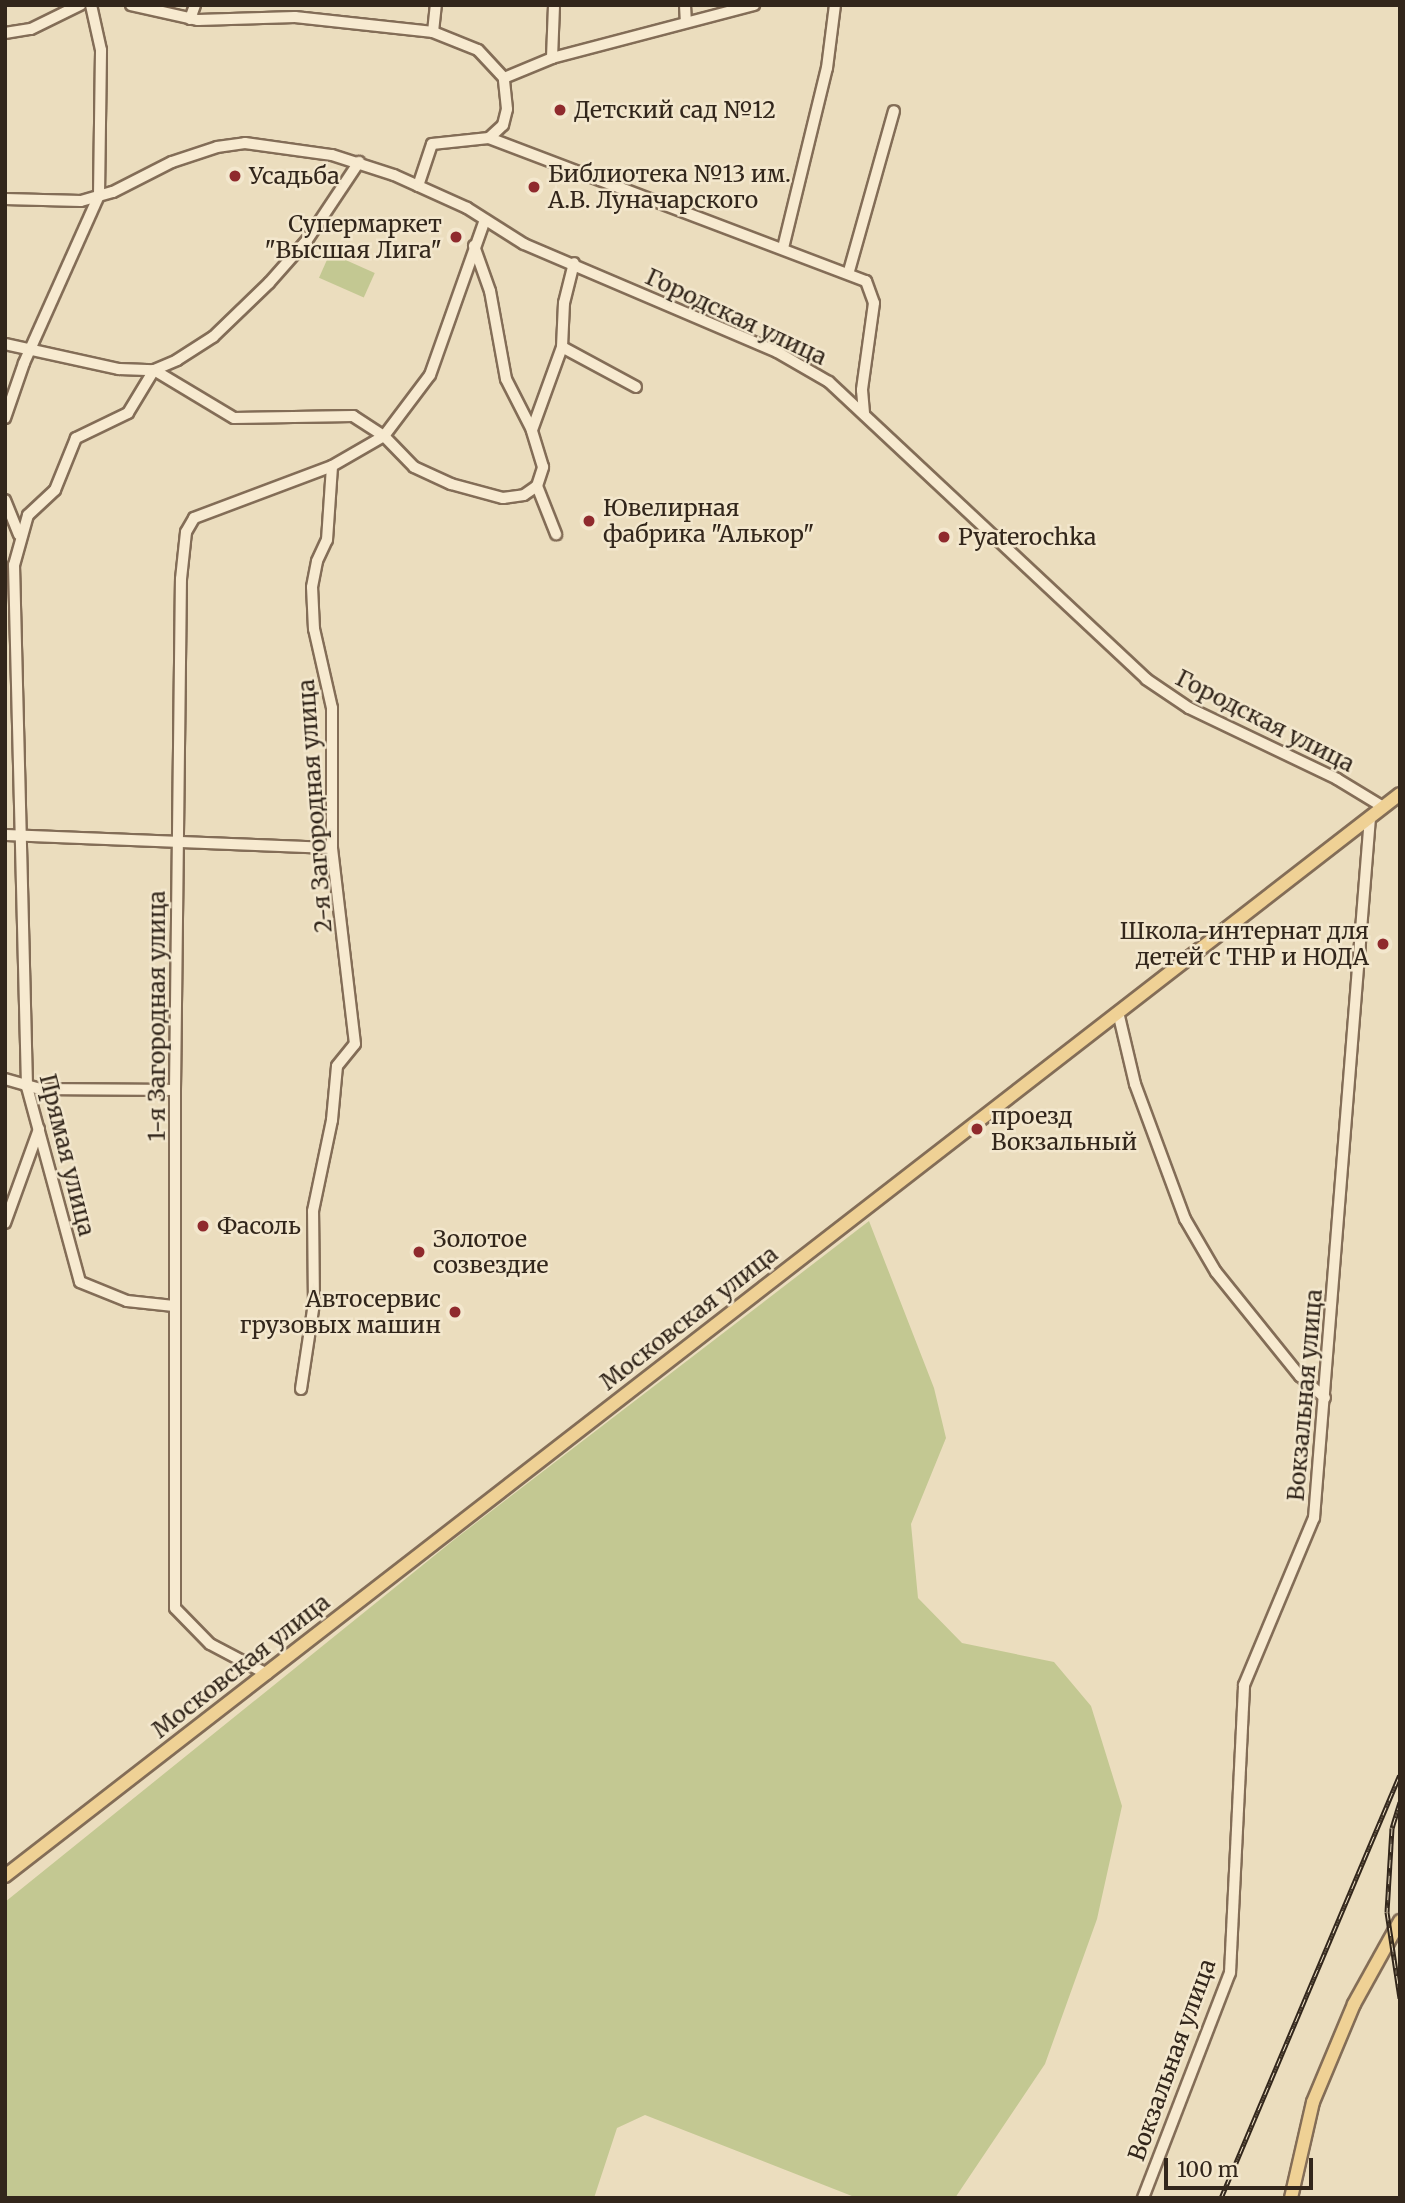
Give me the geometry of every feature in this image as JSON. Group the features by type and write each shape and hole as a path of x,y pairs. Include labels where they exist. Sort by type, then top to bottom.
{"main road":[{"name":"Московская улица","path":"8,1872 1400,794"},
{"path":"1291,2198 1313,2102 1354,2004 1400,1921"}],"street":[{"path":"5,33 31,29 80,5"},
{"path":"5,418 30,348 99,195 101,50 92,5"},
{"path":"131,5 190,19 295,17 433,32 478,50 504,78 508,109 503,125 489,138"},
{"path":"190,19 195,5"},
{"path":"295,17 300,5"},
{"path":"433,32 436,5"},
{"path":"552,58 554,5"},
{"path":"685,5 686,22"},
{"path":"504,78 552,58 754,5"},
{"path":"782,248 827,68 835,5"},
{"path":"849,271 894,111"},
{"path":"418,186 432,144 489,138 849,271 866,281 874,303 862,390 864,414"},
{"name":"Городская улица","path":"5,199 68,202 99,195 217,146 277,144 359,162 418,186 485,220 524,244 574,263 777,352 828,382 1146,679 1189,708 1337,779 1383,807"},
{"path":"5,344 119,369 154,370 186,355 239,314 307,240 359,162"},
{"path":"384,436 430,375 485,220"},
{"path":"154,370 234,418 353,416 384,436 414,467 451,484 503,498 524,495 537,486 543,467 531,430 506,379 490,291 474,246"},
{"path":"531,430 562,347 564,303 574,263"},
{"path":"562,347 636,387"},
{"path":"19,534 28,515 55,490 76,439 128,414 154,370"},
{"name":"1-я Загородная улица","path":"267,1674 210,1644 175,1608 175,1090 181,579 186,532 194,518 332,466 384,436"},
{"name":"2-я Загородная улица","path":"301,1389 314,1303 313,1211 332,1120 337,1066 355,1044 332,848 332,708 314,629 312,587 317,561 327,540 332,466"},
{"path":"537,486 555,534"},
{"path":"5,500 19,534"},
{"name":"Прямая улица","path":"19,534 13,565 27,1087 80,1282 127,1301 174,1306"},
{"name":"Вокзальная улица","path":"1143,2198 1230,1973 1244,1685 1314,1518 1370,817"},
{"path":"5,835 178,844 332,848"},
{"path":"1118,1012 1135,1084 1185,1219 1232,1293 1300,1376 1325,1398"},
{"path":"5,1079 27,1087 175,1090"},
{"path":"5,1223 39,1129"}],"green space":[{"path":"330,253 375,273 364,298 319,278"},
{"path":"869,1221 934,1388 946,1438 911,1524 918,1598 962,1643 1054,1662 1091,1706 1122,1806 1097,1919 1045,2064 955,2198 857,2198 645,2115 617,2128 594,2198 5,2198 5,1902 455,1539"}],"railway":[{"path":"1221,2198 1400,1775"},
{"path":"1400,1802 1392,1828 1387,1912 1400,1998"}],"place":[{"name":"Детский сад №12","path":"560,110"},
{"name":"Усадьба","path":"235,176"},
{"name":"Библиотека №13 им. А.В. Луначарского","path":"534,187"},
{"name":"Супермаркет \"Высшая Лига\"","path":"456,237"},
{"name":"Ювелирная фабрика \"Алькор\"","path":"589,521"},
{"name":"Pyaterochka","path":"944,537"},
{"name":"Школа-интернат для детей с ТНР и НОДА","path":"1383,944"},
{"name":"проезд Вокзальный","path":"977,1129"},
{"name":"Фасоль","path":"203,1226"},
{"name":"Золотое созвездие","path":"419,1252"},
{"name":"Автосервис грузовых машин","path":"455,1312"}]}
